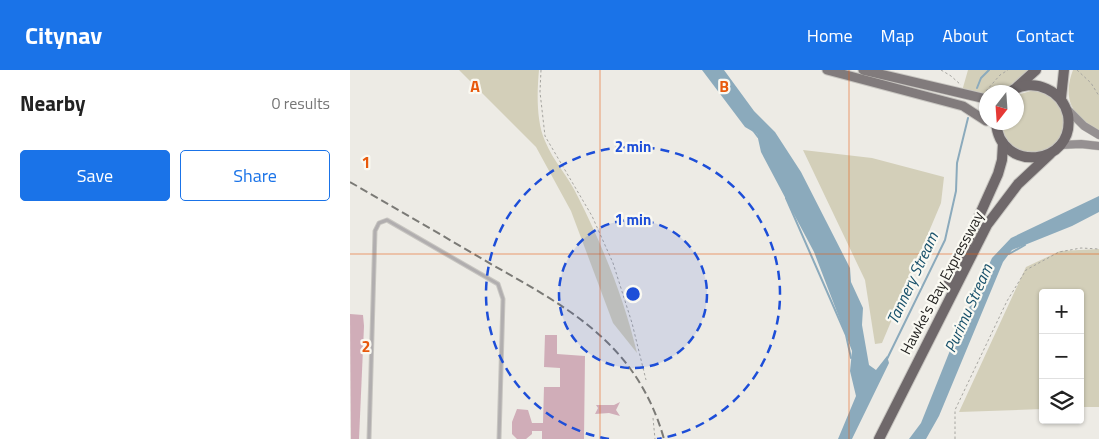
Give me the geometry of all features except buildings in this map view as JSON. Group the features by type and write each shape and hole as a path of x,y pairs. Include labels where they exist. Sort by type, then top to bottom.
{"highway":[{"path":"1019,85 1036,70"},
{"path":"1060,144 1068,131 1063,103 1064,70"},
{"path":"1024,86 1039,86 1049,89 1063,103"},
{"name":"Hawke's Bay Expressway","path":"872,439 926,332 1001,167 1001,139 998,130"},
{"path":"1001,139 1011,151 1025,157 1037,158 1050,154"},
{"name":"Hawke's Bay Expressway","path":"879,439 987,225 1018,184 1060,144"}],"main road":[{"path":"827,70 963,106 979,117"},
{"path":"863,70 979,94"},
{"path":"1063,103 1084,126 1099,135"},
{"path":"994,130 1001,139"},
{"path":"1060,144 1099,146"}],"lane":[{"path":"369,439 375,231 379,223 387,220 498,284 501,288 503,299 500,439"}],"path":[{"path":"541,70 540,92 545,136 592,216 613,262 632,323 646,380"},
{"path":"941,70 966,89"},
{"path":"993,85 1000,75 1008,70"},
{"path":"1078,70 1088,79 1099,96"},
{"path":"955,439 955,410 1007,300 1026,270 1059,252 1081,248 1099,249"},
{"path":"653,418 655,439"}],"shaded area":[{"path":"459,70 539,70 538,106 542,133 548,148 574,190 604,254 626,312 637,353 613,323 571,211 536,147"},
{"path":"968,70 1030,70 1011,85 979,85 979,93 962,91"},
{"path":"1073,70 1099,70 1099,131 1082,120 1072,106 1069,90"},
{"path":"1034,90 1043,92 1053,98 1061,109 1064,124 1061,136 1053,145 1042,151 1029,152 1017,149 1007,139 1003,130 1024,130 1024,93"},
{"path":"803,150 872,158 944,177 941,203 882,343 875,344 865,280"},
{"path":"1099,249 1099,407 1084,407 1084,289 1039,289 1039,409 959,412 1026,267 1060,251"}],"water":[{"path":"702,70 724,70 754,111 775,132 801,172 850,268 851,282 863,308 862,325 869,365 876,370 887,356 889,363 852,439 838,439 856,396 850,371 852,351 814,252 761,152 757,134 745,127"},
{"path":"1099,196 1099,212 1072,226 1012,250 1003,262 939,416 926,439 909,439 921,423 953,343 992,258 1011,238"}],"waterway":[{"name":"Tannery Stream","path":"977,88 981,78 989,70"},
{"name":"Tannery Stream","path":"887,359 945,240 956,191 957,163 968,118"},
{"path":"752,129 758,137"},
{"path":"786,198 846,335 851,358"},
{"name":"Purimu Stream","path":"1009,254 1025,245"}],"railway":[{"path":"350,182 543,294 570,311 594,330 636,376 652,405 664,439"}]}
